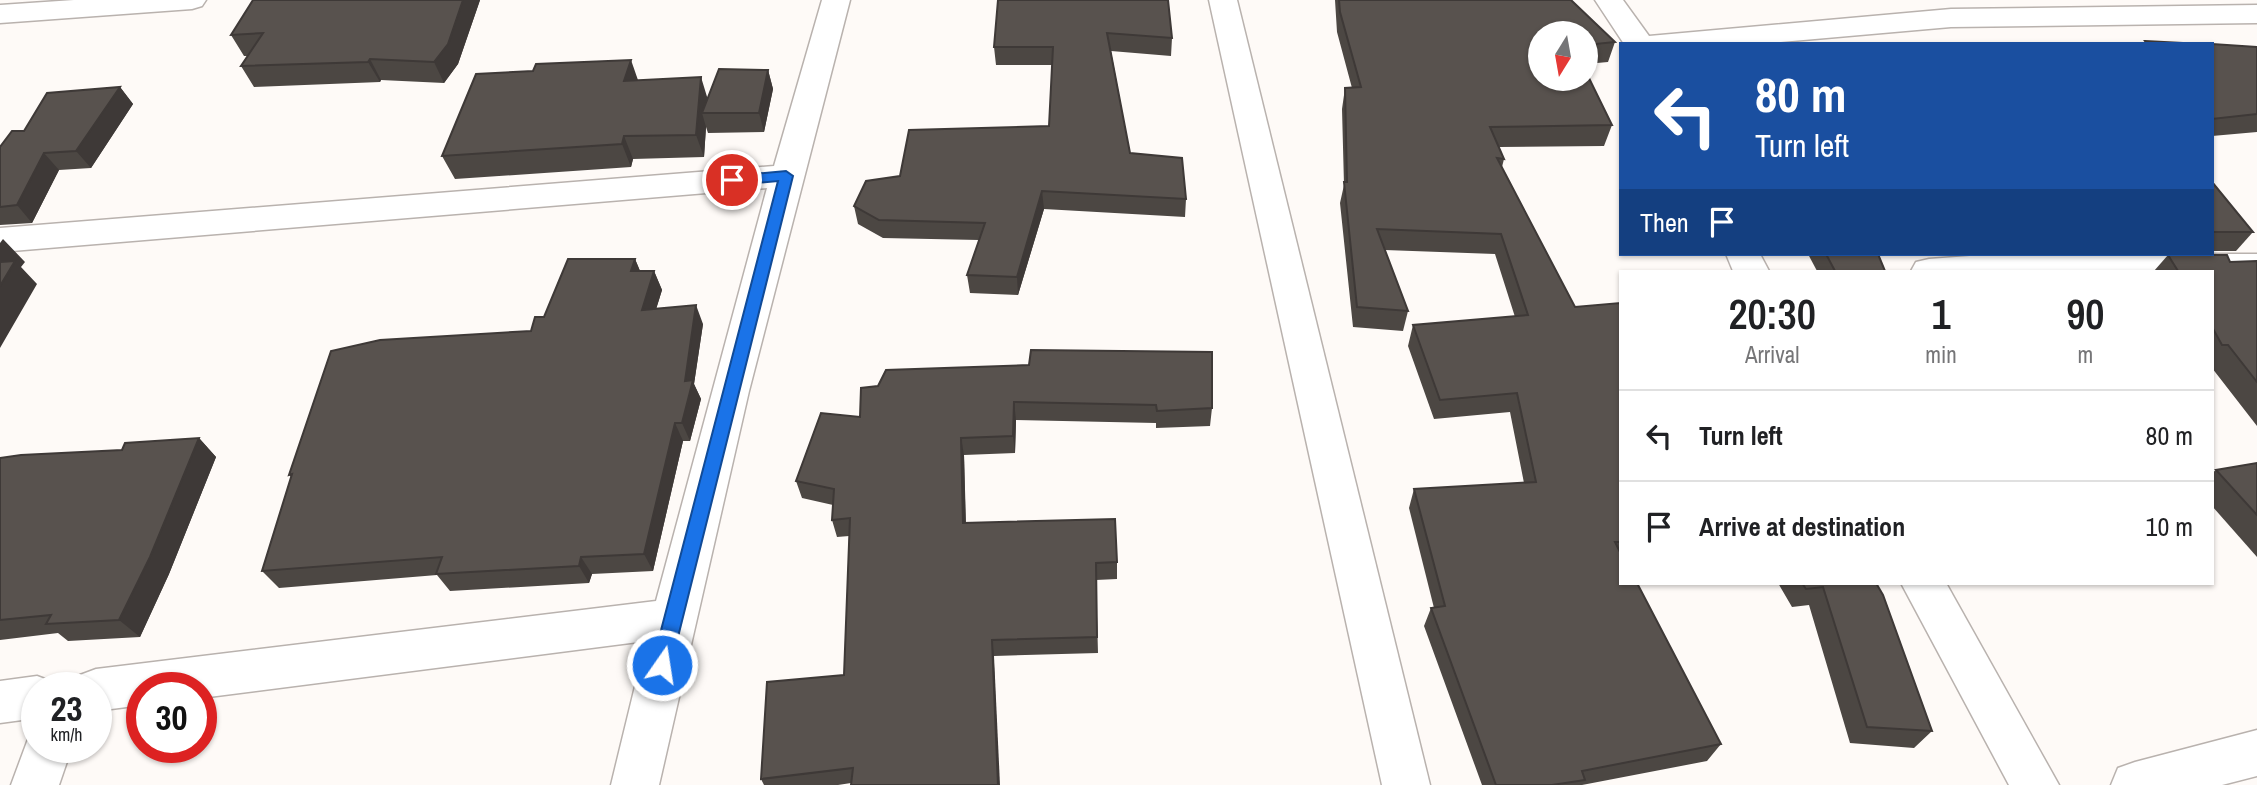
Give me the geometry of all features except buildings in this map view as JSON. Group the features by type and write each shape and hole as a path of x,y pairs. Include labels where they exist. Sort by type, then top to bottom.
{"street":[{"path":"0,14 192,0"},
{"path":"635,785 673,618 786,176 836,0"},
{"path":"1223,0 1406,785"},
{"path":"1609,0 1638,42"},
{"path":"1671,42 1943,9 2257,14"},
{"path":"0,240 786,176"},
{"path":"1943,270 1999,266 2257,266"},
{"path":"1924,585 2035,785"},
{"path":"112,688 673,618"},
{"path":"0,702 21,699"},
{"path":"2134,785 2257,753"},
{"path":"35,785 43,763"}],"route":[{"path":"662,665 786,176 732,180"}]}
